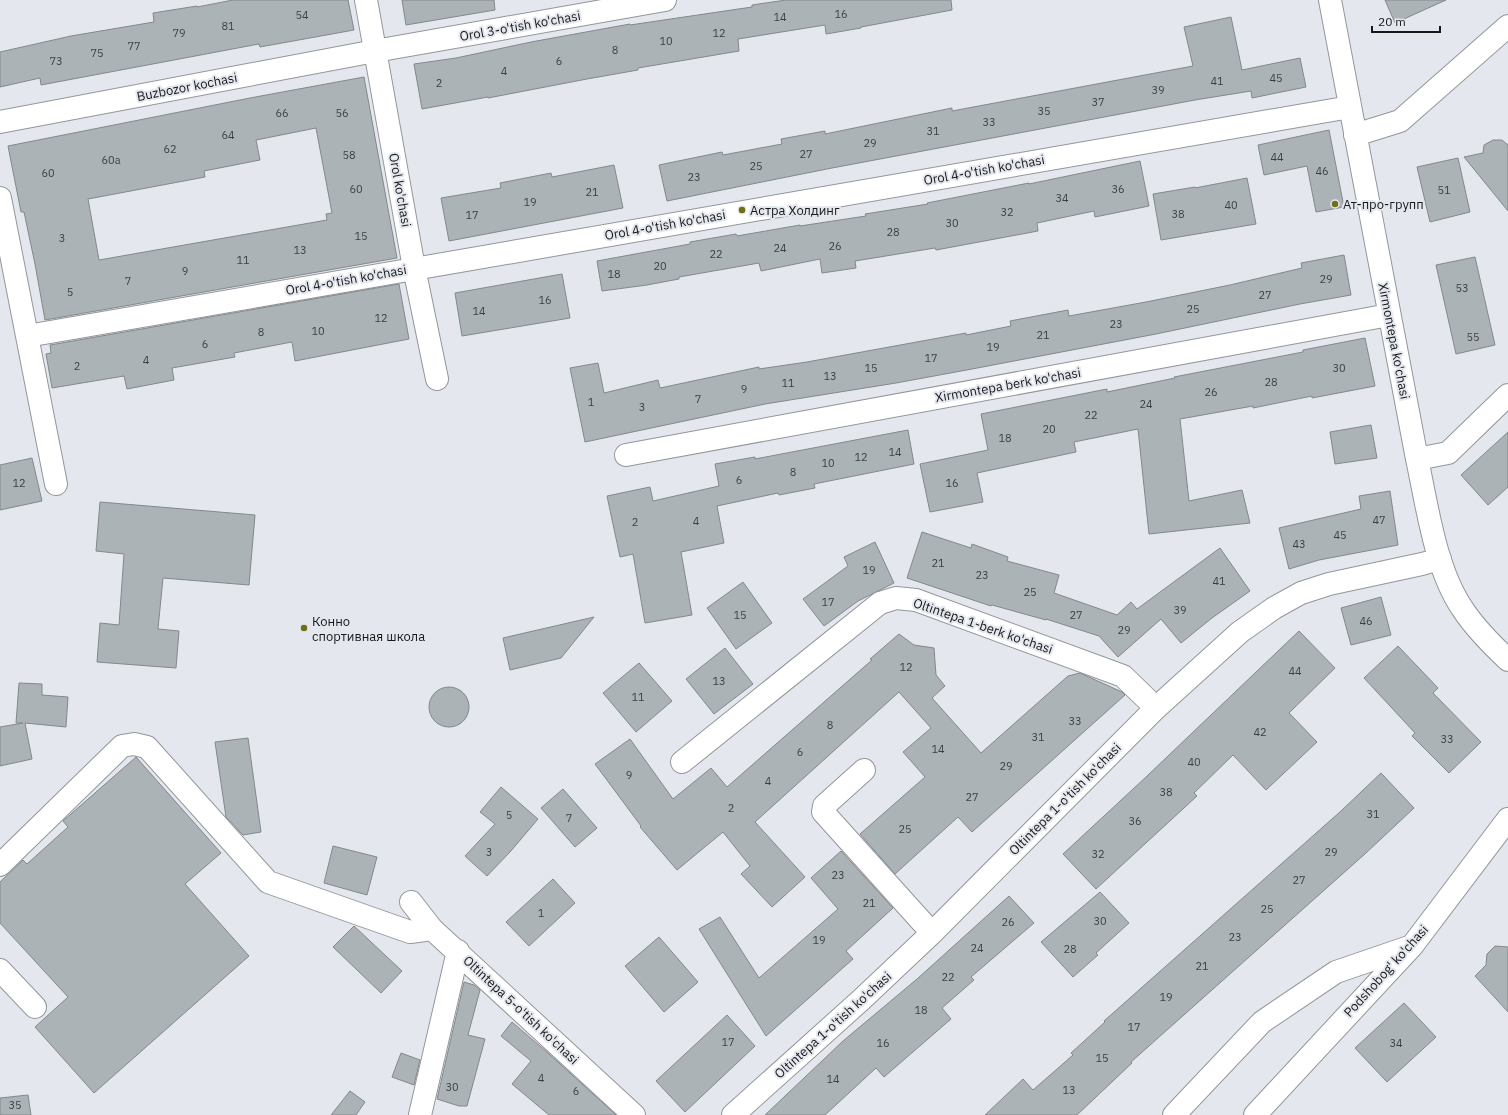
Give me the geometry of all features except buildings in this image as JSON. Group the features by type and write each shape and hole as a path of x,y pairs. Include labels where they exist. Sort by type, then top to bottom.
{"street":[{"name":"Orol ko'chasi","path":"366,0 414,268 437,379"},
{"name":"Orol 3-o'tish ko'chasi","path":"375,52 665,0"},
{"name":"Xirmontepa ko'chasi","path":"1330,0 1417,459 1440,559 1461,607 1476,627 1508,660"},
{"path":"1356,135 1400,121 1508,26"},
{"name":"Buzbozor kochasi","path":"0,122 375,52"},
{"name":"Orol 4-o'tish ko'chasi","path":"27,336 1350,107"},
{"path":"0,198 56,484"},
{"name":"Xirmontepa berk ko'chasi","path":"626,455 1389,315"},
{"path":"1417,459 1448,453 1508,395"},
{"name":"Oltintepa 1-o'tish ko'chasi","path":"733,1115 861,1000 932,933 1156,708 1240,632 1274,608 1301,593 1329,584 1440,559"},
{"name":"Oltintepa 1-berk ko'chasi","path":"682,762 880,603 896,598 916,600 1123,676 1156,708"},
{"path":"0,866 122,746 134,744 147,747 268,882 410,932 432,929"},
{"path":"864,770 824,806 823,812 932,933"},
{"name":"Podshobog' ko'chasi","path":"1255,1115 1412,946 1508,819"},
{"name":"Oltintepa 5-o'tish ko'chasi","path":"411,902 432,929 458,951 634,1115"},
{"path":"1174,1115 1262,1022 1336,972 1412,946"},
{"path":"420,1115 458,951"},
{"path":"0,970 34,1007"}],"place":[{"name":"Ат-про-групп","path":"1335,204"},
{"name":"Астра Холдинг","path":"742,210"},
{"name":"Конно спортивная школа","path":"304,628"}]}
